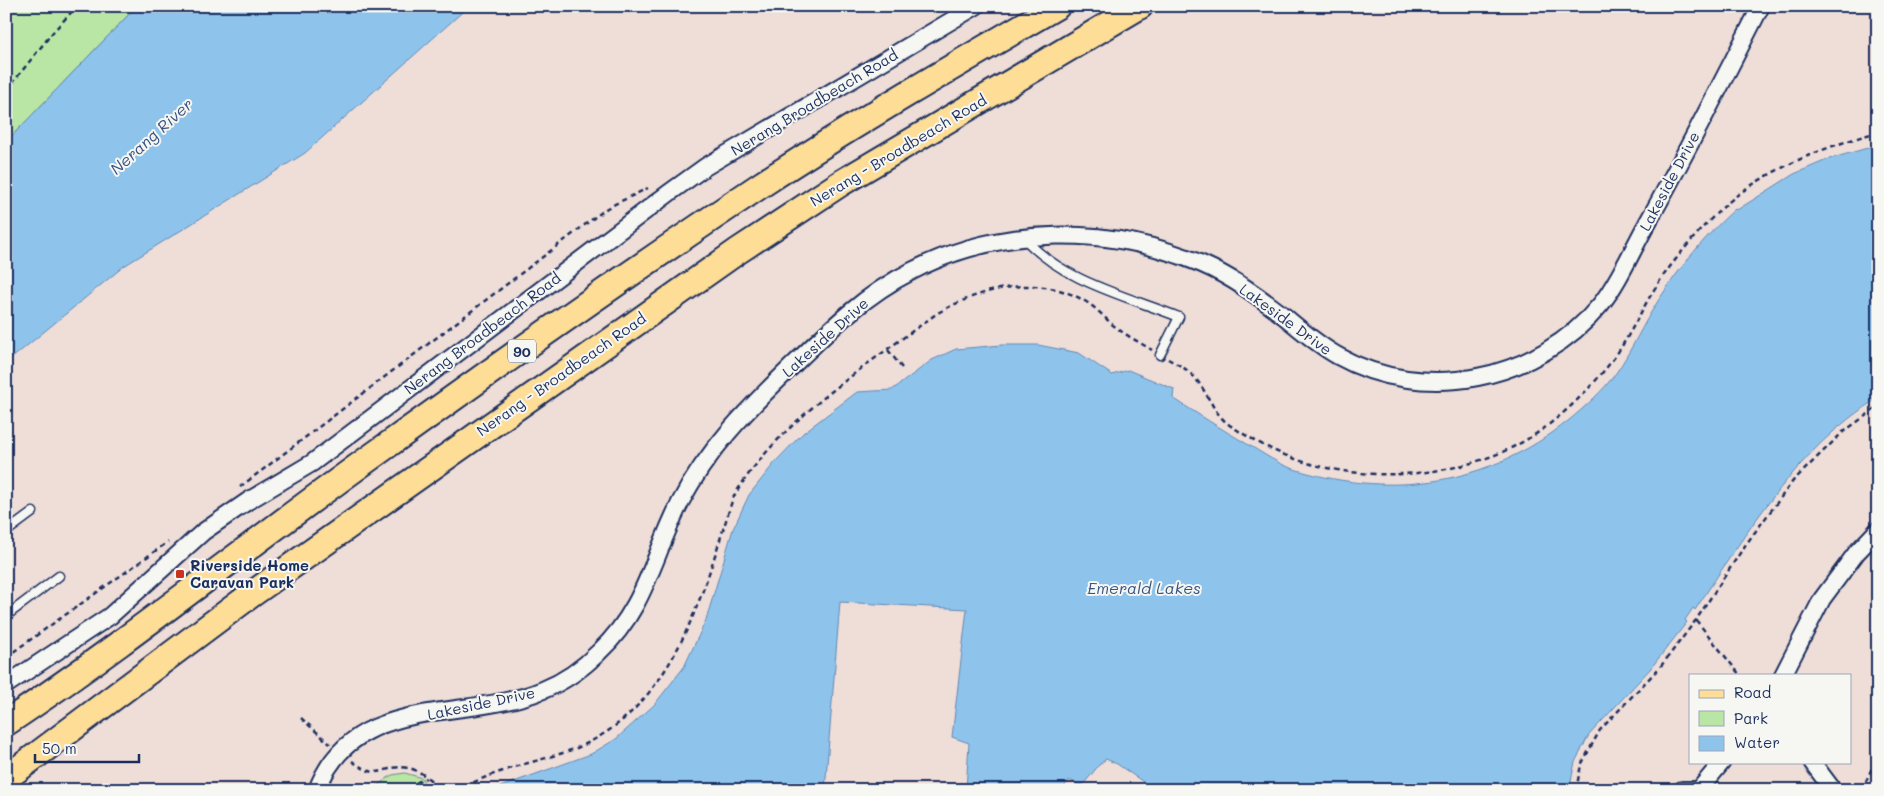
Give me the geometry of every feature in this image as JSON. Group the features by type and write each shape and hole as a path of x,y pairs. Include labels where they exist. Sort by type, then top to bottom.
{"main road":[{"name":"90","path":"6,723 133,636 378,452 687,236 865,120 1057,6"},
{"name":"Nerang - Broadbeach Road","path":"6,778 252,594 738,251 841,184 1140,6"}],"street":[{"name":"Nerang Broadbeach Road","path":"6,685 110,616 203,532 241,506 312,463 669,193 713,162 976,6"},
{"name":"Lakeside Drive","path":"317,790 328,764 362,734 383,722 519,698 544,690 582,667 600,652 633,610 644,590 671,520 711,453 761,396 829,330 869,296 911,271 938,258 1024,238 1067,235 1109,238 1175,253 1207,267 1246,288 1335,355 1366,370 1397,378 1426,381 1456,381 1489,375 1530,360 1579,326 1602,303 1656,206 1761,6"},
{"path":"1784,674 1822,599 1856,552 1878,530"},
{"path":"1700,790 1720,764"},
{"path":"1814,764 1834,790"},
{"path":"1682,790 1694,790"}],"lane":[{"path":"1024,238 1040,256 1061,270 1178,316 1160,355"},
{"path":"6,532 33,512"},
{"path":"6,616 59,576"}],"path":[{"path":"6,91 53,32 77,6"},
{"path":"457,790 500,771 578,747 622,720 660,678 690,624 709,574 733,498 743,482 776,441 888,350 936,314 958,301 988,291 1026,285 1061,291 1086,302 1120,330 1189,372 1227,422 1289,457 1328,468 1372,475 1414,474 1461,466 1493,456 1522,442 1552,423 1589,388 1615,357 1660,280 1708,223 1740,193 1783,168 1836,143 1878,132"},
{"path":"888,350 902,368"},
{"path":"1576,790 1581,765 1600,730 1661,666 1696,620 1744,547 1793,480 1843,432 1878,407"},
{"path":"1696,620 1739,674"},
{"path":"301,718 340,752 368,772 376,773 407,768 416,770 442,790"},
{"path":"1862,790 1873,766 1878,730"},
{"path":"408,788 426,778"}],"green space":[{"path":"6,6 137,6 6,142"},
{"path":"405,773 422,778 424,783 435,790 371,790 392,775"}],"water":[{"name":"Nerang River","path":"137,6 469,6 305,153 124,266 6,363 6,142"},
{"name":"Emerald Lakes","path":"1878,145 1878,398 1849,419 1823,442 1798,467 1776,494 1754,522 1695,610 1693,608 1685,620 1687,622 1651,668 1589,735 1575,762 1569,790 1155,790 1117,764 1106,759 1082,786 1069,780 1062,790 966,790 969,743 952,737 967,609 840,602 825,790 781,790 779,785 775,786 776,790 492,790 591,754 616,739 654,705 684,667 706,620 733,529 749,495 776,461 803,433 857,392 892,390 932,360 956,349 1002,345 1038,345 1079,353 1112,375 1128,370 1174,389 1173,398 1271,458 1297,470 1333,479 1405,484 1439,480 1473,472 1506,459 1538,442 1568,421 1600,392 1622,364 1666,288 1703,241 1735,209 1737,210 1794,174 1829,159"}],"place":[{"name":"Riverside Home Caravan Park","path":"180,574"}]}
